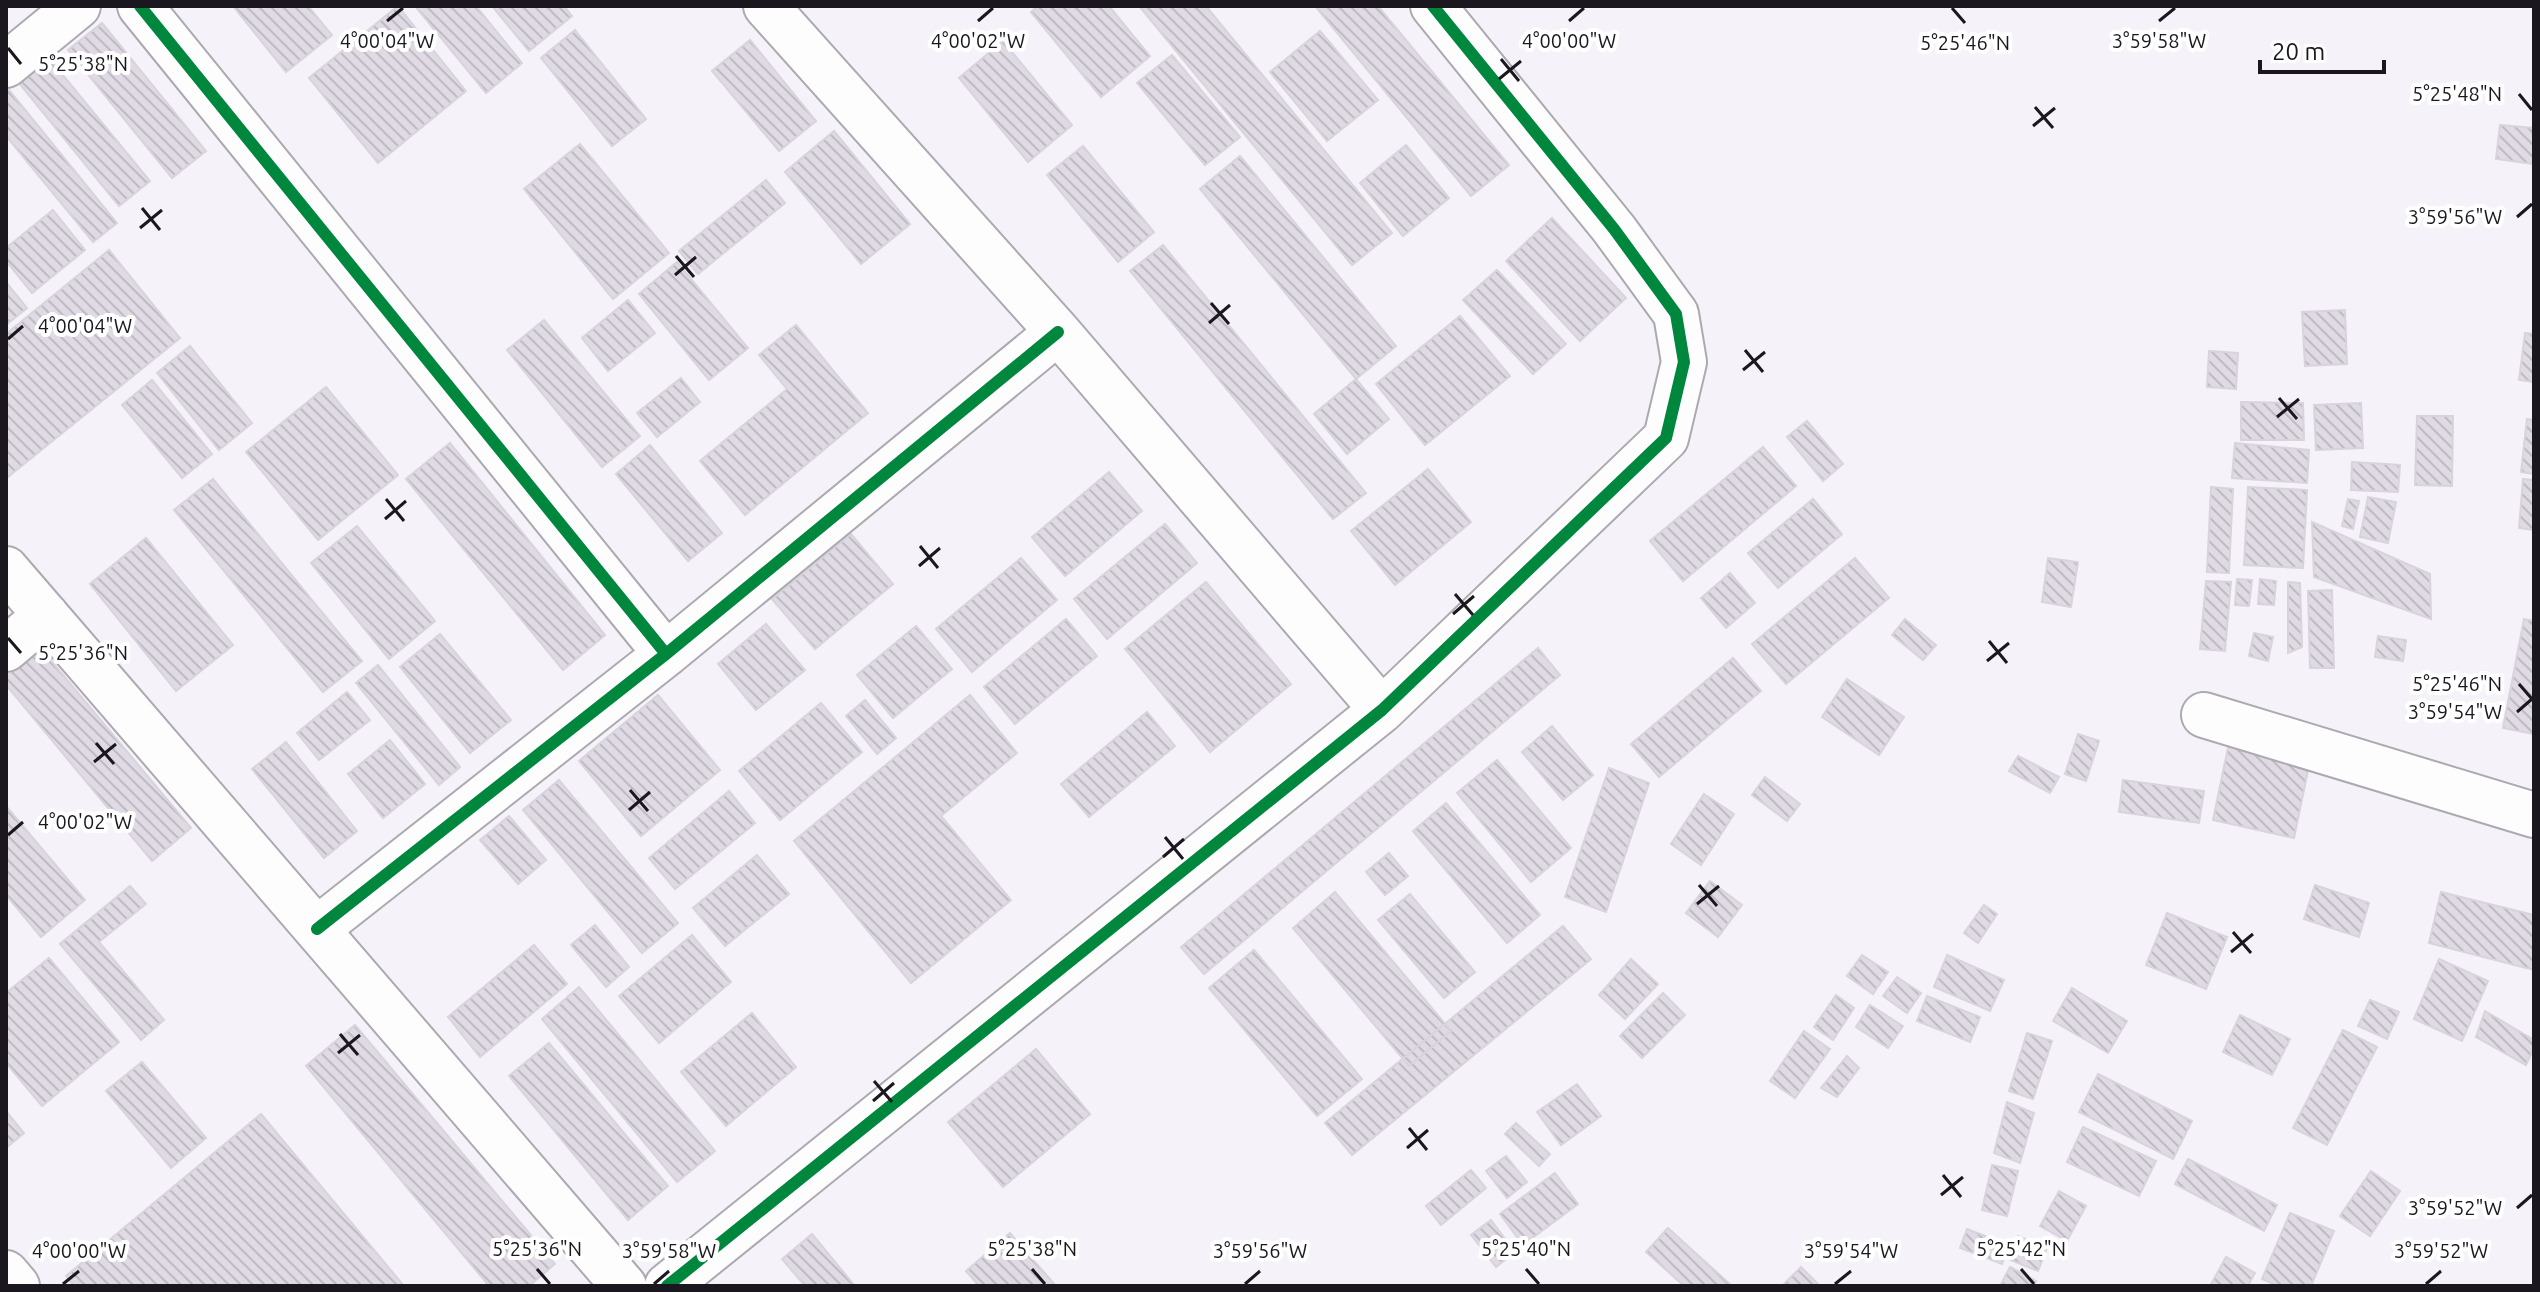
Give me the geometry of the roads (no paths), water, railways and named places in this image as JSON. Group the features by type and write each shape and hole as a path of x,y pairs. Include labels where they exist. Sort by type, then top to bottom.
{"street":[{"path":"6,65 78,6"},
{"path":"140,6 666,654"},
{"path":"766,6 1058,332 1382,710"},
{"path":"667,1286 1382,710 1666,438 1684,362 1676,314 1614,229 1433,6"},
{"path":"317,929 666,654 1058,332"},
{"path":"6,569 624,1286"},
{"path":"6,649 46,615"},
{"path":"2204,715 2534,815"},
{"path":"6,1273 17,1286"}]}
